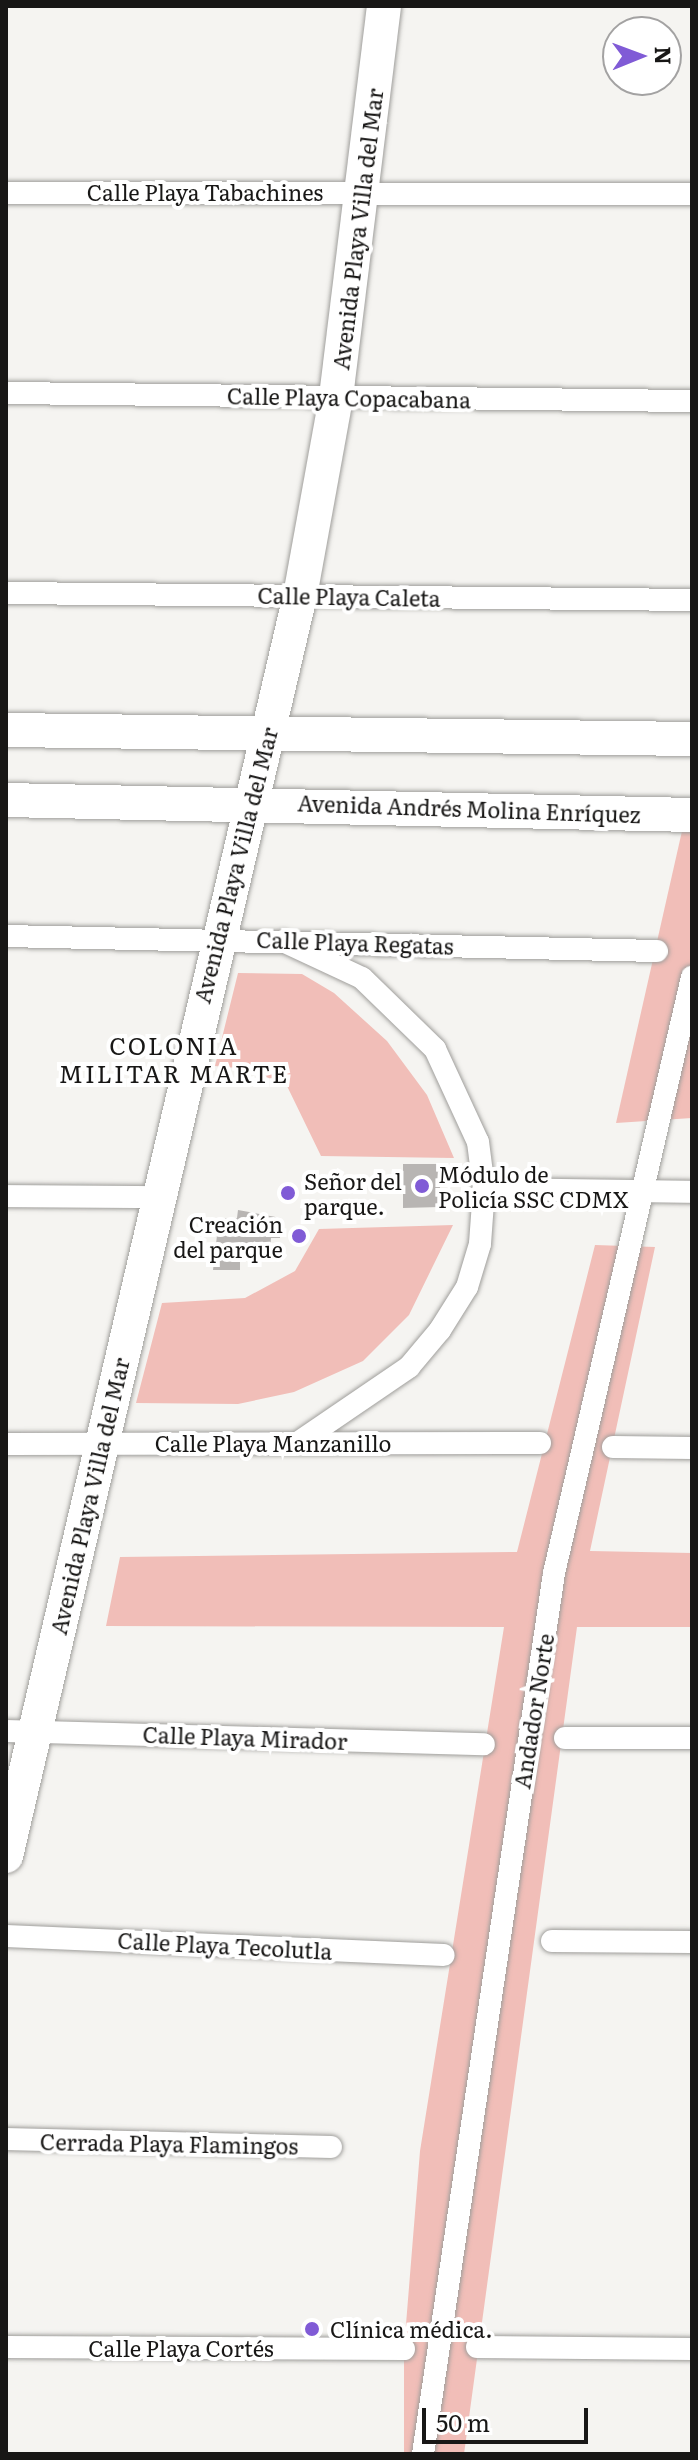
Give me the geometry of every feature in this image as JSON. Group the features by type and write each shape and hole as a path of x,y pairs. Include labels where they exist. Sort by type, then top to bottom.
{"main road":[{"name":"Avenida Playa Villa del Mar","path":"6,1856 19,1731 101,1443 159,1197 215,938 252,801 300,596 336,397 384,6"},
{"path":"6,730 692,739"},
{"name":"Avenida Andrés Molina Enríquez","path":"6,800 252,801 692,815"}],"street":[{"name":"Calle Playa Tabachines","path":"6,193 692,194"},
{"name":"Calle Playa Copacabana","path":"6,393 692,401"},
{"name":"Calle Playa Caleta","path":"6,593 692,600"},
{"name":"Calle Playa Regatas","path":"6,936 215,938 657,951"},
{"path":"283,941 362,978 435,1049 478,1142 484,1189 480,1244 467,1287 440,1330 409,1367 299,1442"},
{"name":"Andador Norte","path":"423,2454 554,1573 692,977"},
{"path":"484,1189 692,1192"},
{"path":"6,1196 159,1197"},
{"name":"Calle Playa Manzanillo","path":"6,1444 540,1443"},
{"path":"613,1447 692,1448"},
{"name":"Calle Playa Mirador","path":"19,1731 484,1744"},
{"path":"565,1738 692,1738"},
{"name":"Calle Playa Tecolutla","path":"6,1936 444,1955"},
{"path":"552,1941 692,1942"},
{"name":"Cerrada Playa Flamingos","path":"6,2139 331,2147"},
{"name":"Calle Playa Cortés","path":"6,2347 404,2349"},
{"path":"477,2347 692,2349"}],"shaded area":[{"path":"682,831 692,831 692,1118 616,1123"},
{"path":"238,973 302,974 334,993 387,1041 427,1095 454,1158 321,1156 287,1086 248,1069 215,1066"},
{"path":"453,1225 409,1315 363,1361 294,1392 238,1404 136,1403 162,1303 245,1298 295,1271 319,1229"},
{"path":"595,1245 655,1247 590,1551 692,1553 692,1627 577,1627 464,2454 404,2454 404,2349 420,2151 504,1627 106,1626 120,1557 517,1552"}],"building":[{"name":"Módulo de Policía SSC CDMX","path":"403,1164 440,1164 440,1207 403,1208"},
{"path":"238,1210 281,1218 280,1238 271,1238 270,1250 255,1251 255,1258 240,1258 240,1270 213,1270 219,1218 237,1218"}],"place":[{"name":"Módulo de Policía SSC CDMX","path":"422,1186"},
{"name":"Señor del parque.","path":"288,1193"},
{"name":"Creación del parque","path":"299,1236"},
{"name":"Clínica médica.","path":"312,2329"}],"district":[{"name":"COLONIA MILITAR MARTE","path":"174,1059"}]}
